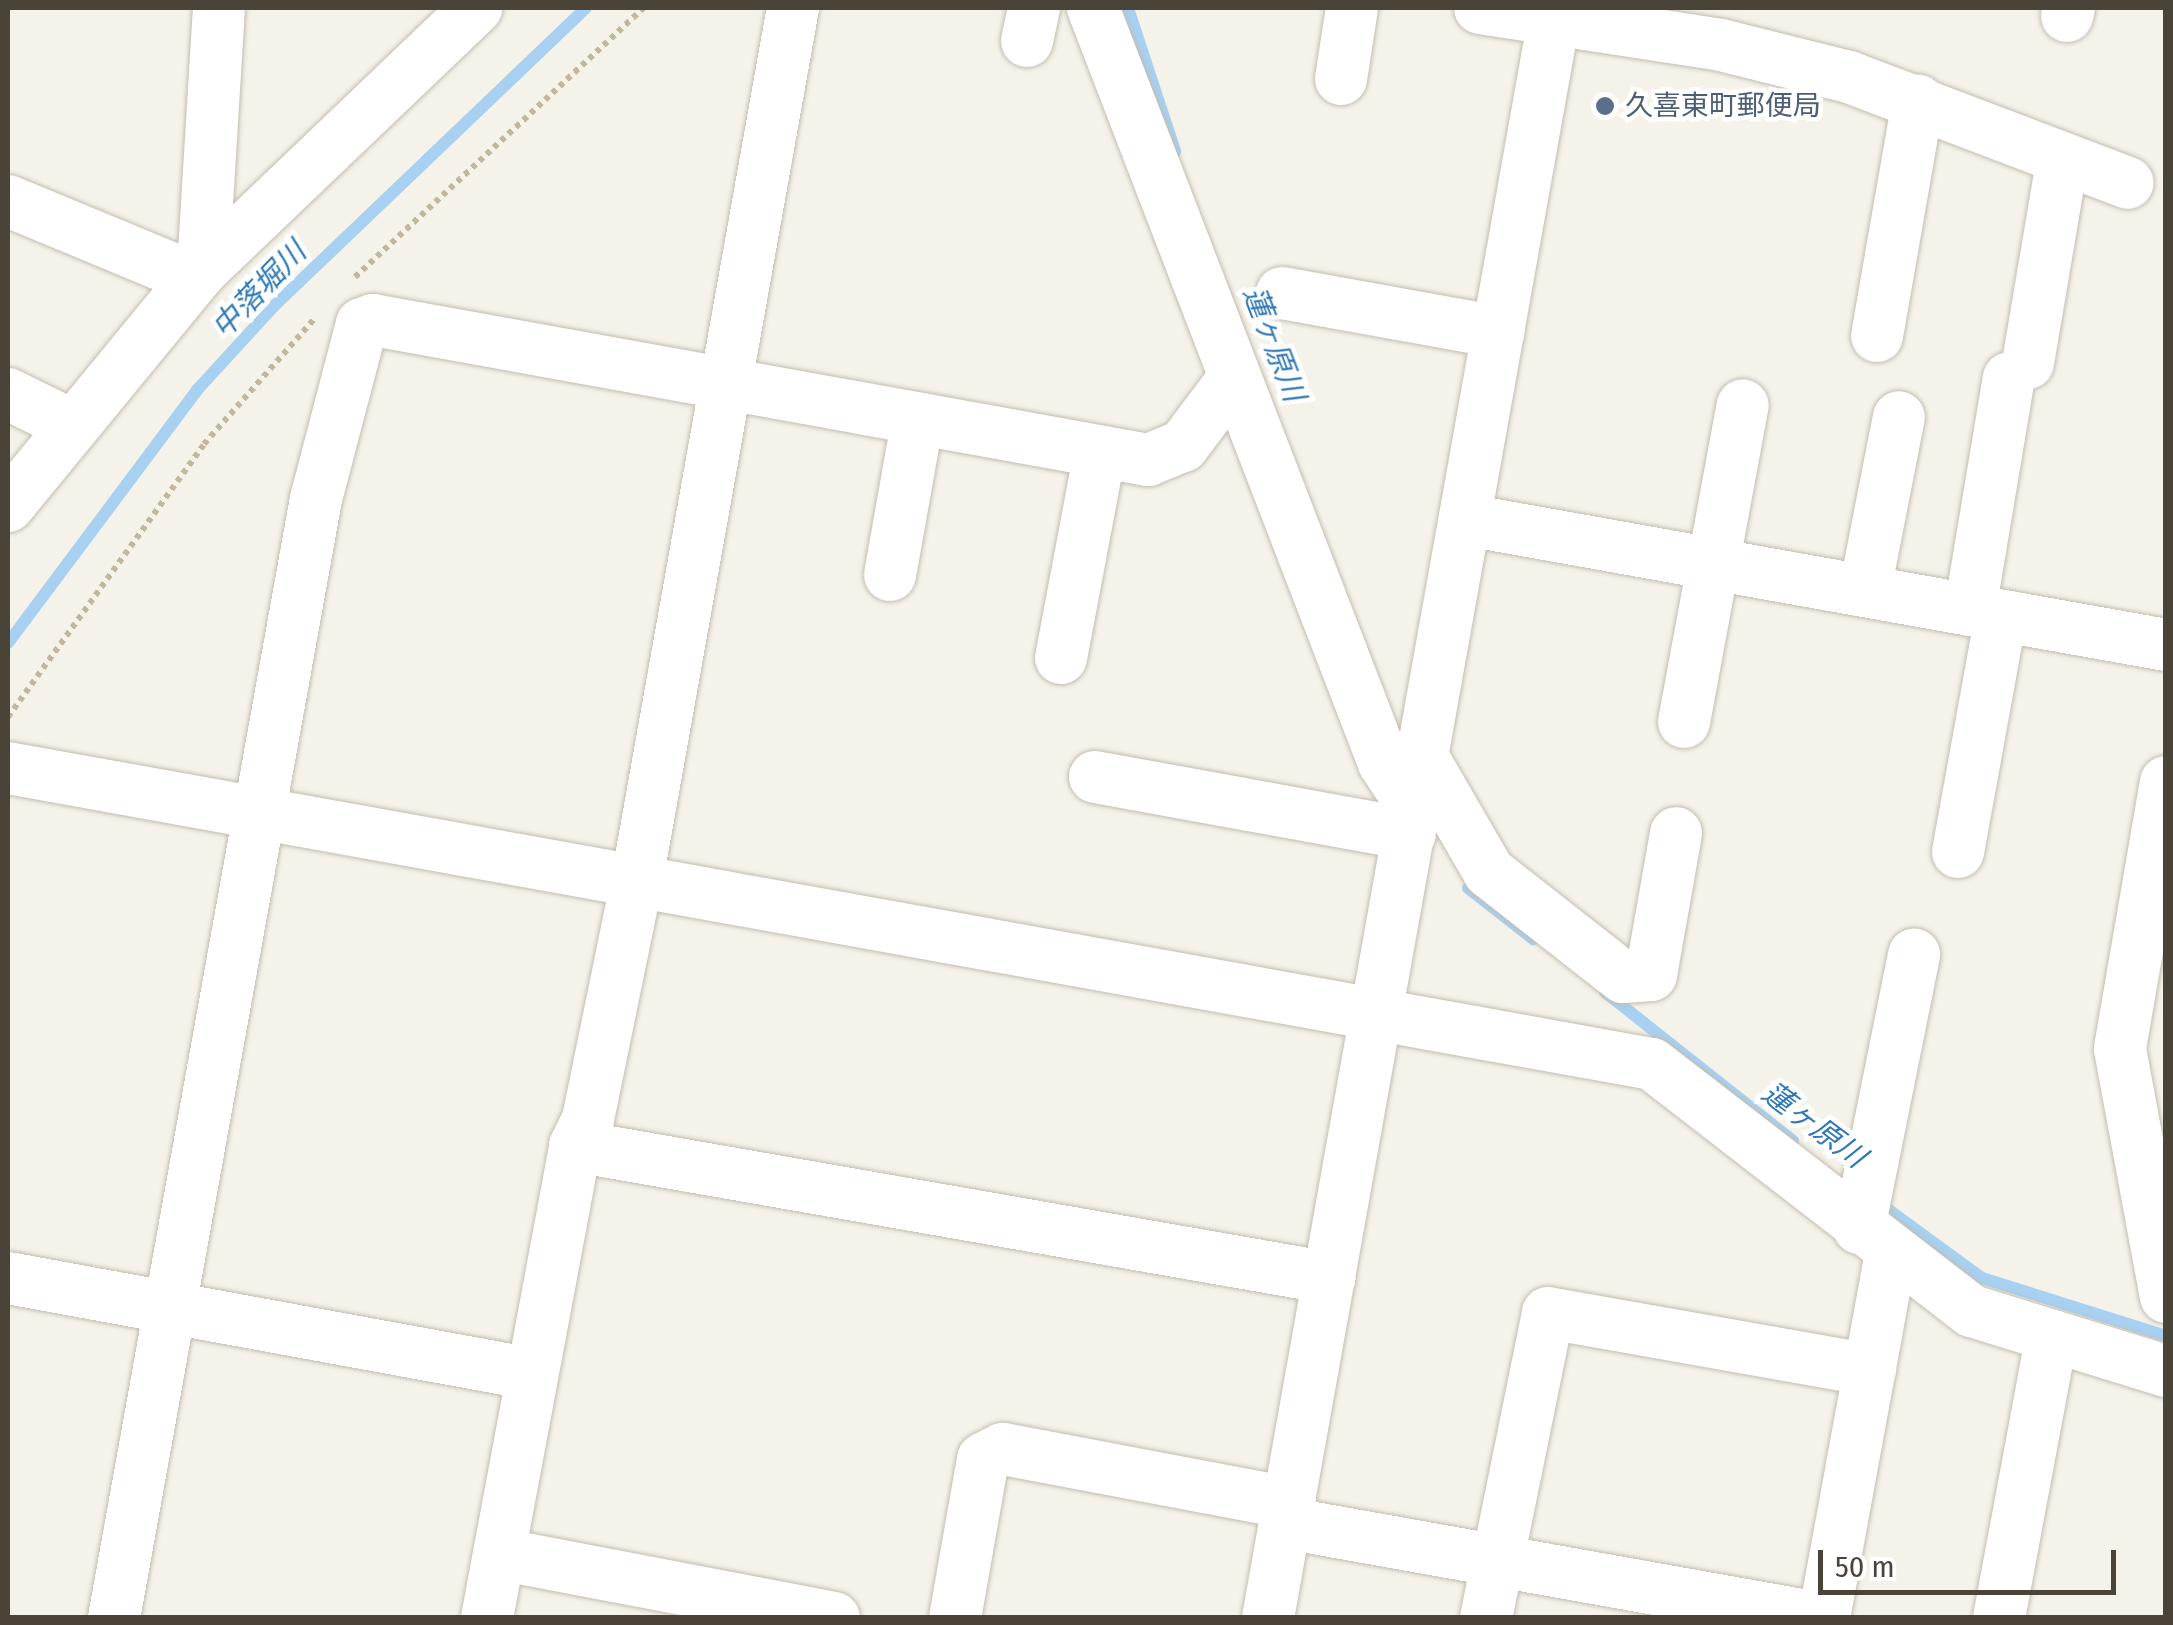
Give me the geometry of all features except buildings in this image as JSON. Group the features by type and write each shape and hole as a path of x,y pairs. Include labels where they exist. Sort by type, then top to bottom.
{"street":[{"path":"199,274 219,8"},
{"path":"8,506 199,274 476,8"},
{"path":"487,1618 575,1146 588,1119 637,880 793,8"},
{"path":"1093,8 1384,763 1413,822"},
{"path":"1341,79 1352,8"},
{"path":"1480,8 1632,19 1849,77 1918,100 2062,162 2128,182"},
{"path":"1694,8 1849,77"},
{"path":"1268,1618 1380,1015 1555,14"},
{"path":"1876,336 1918,100"},
{"path":"1958,852 2018,371 2062,162"},
{"path":"8,202 199,274"},
{"path":"1282,293 1499,332"},
{"path":"114,1618 316,499 362,324 373,320 1148,460 1183,446 1234,378"},
{"path":"8,394 72,426"},
{"path":"1684,722 1743,405"},
{"path":"1865,590 1900,417"},
{"path":"890,575 918,418"},
{"path":"1061,658 1100,452"},
{"path":"1467,520 2166,645"},
{"path":"1423,758 1489,872 1623,977 1651,975 1676,833"},
{"path":"8,768 1652,1064 1871,1217 1972,1311 2166,1371"},
{"path":"1094,777 1413,822"},
{"path":"2166,782 2158,870 2120,1050 2166,1298"},
{"path":"955,1618 983,1459 1003,1449 1496,1560 1821,1618 1870,1370 1871,1217 1914,954"},
{"path":"575,1146 1330,1278"},
{"path":"8,1278 532,1374"},
{"path":"1486,1618 1548,1313 1870,1370"},
{"path":"1999,1618 2052,1336"},
{"path":"499,1554 834,1618"}],"waterway":[{"name":"中落堀川","path":"8,643 197,390 274,306 586,8"},
{"name":"蓮ヶ原川","path":"1128,8 1175,151"},
{"name":"蓮ヶ原川","path":"1468,888 1533,939"},
{"name":"蓮ヶ原川","path":"1605,992 1793,1141"},
{"name":"蓮ヶ原川","path":"1878,1202 1982,1278 2166,1336"}],"place":[{"name":"久喜東町郵便局","path":"1605,106"}]}
